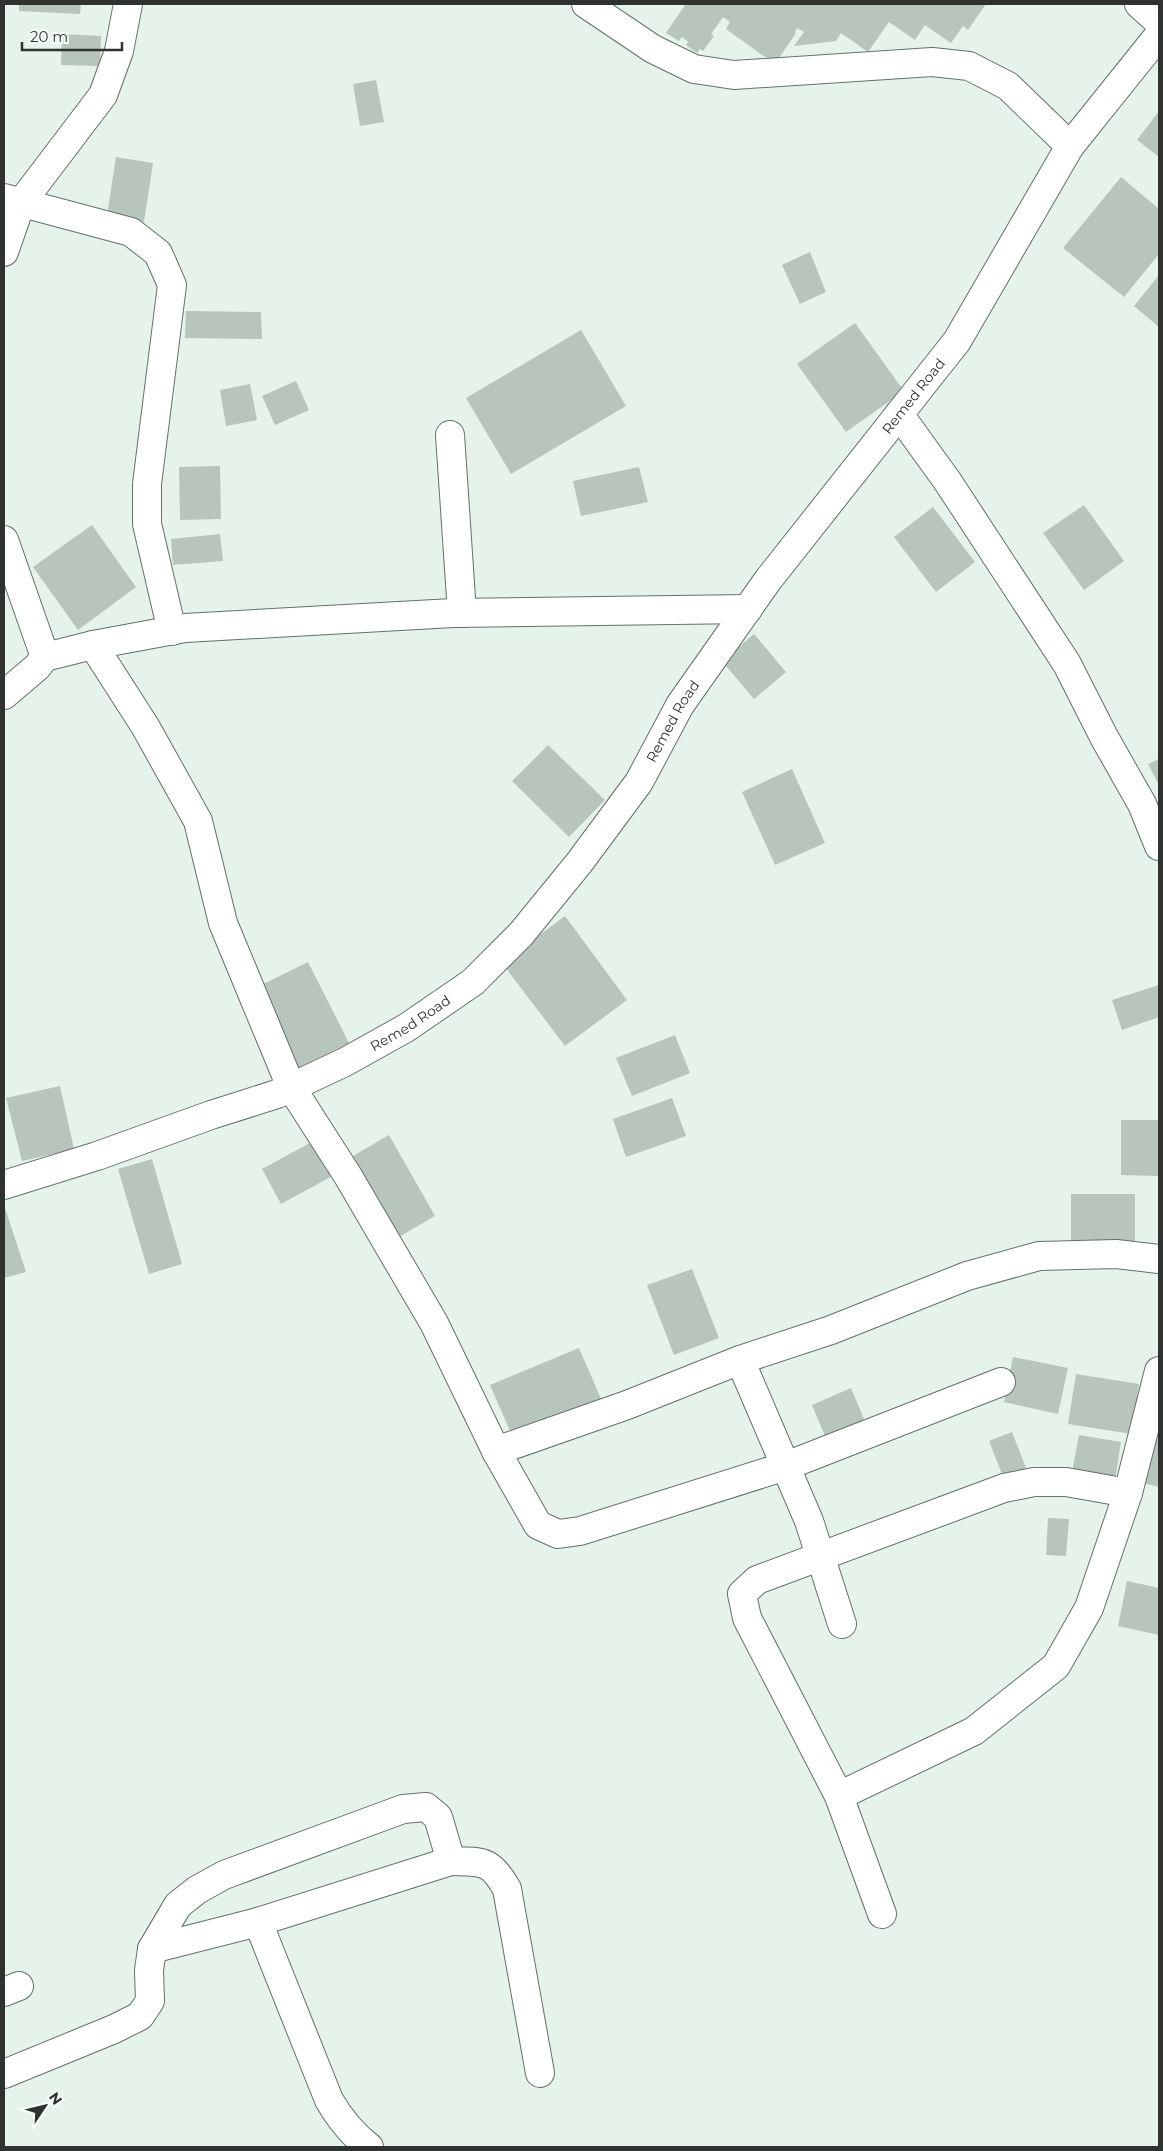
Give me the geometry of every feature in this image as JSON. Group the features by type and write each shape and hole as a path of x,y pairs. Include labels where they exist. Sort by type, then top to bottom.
{"street":[{"path":"4,252 12,201 103,95 119,51 128,4"},
{"path":"1139,4 1159,22"},
{"path":"595,7 653,49 694,69 734,75 932,62 969,66 1008,86 1070,146"},
{"name":"Remed Road","path":"4,1185 97,1156 292,1088 345,1062 406,1028 473,982 521,934 579,863 639,782 680,705 768,580 957,340 1070,146 1159,35"},
{"path":"12,201 131,232 158,253 172,285 147,484 147,524 172,631"},
{"path":"899,414 948,482 1067,664 1104,737 1142,804 1159,846"},
{"path":"450,435 462,613"},
{"path":"4,540 45,657"},
{"path":"4,694 37,667 45,657 93,645 185,628 462,613 748,609"},
{"path":"93,645 145,726 198,821 223,923 292,1088 348,1176 434,1323 496,1451 538,1525 558,1534 580,1531 786,1466 1001,1382"},
{"path":"496,1451 627,1405 740,1360 831,1330 967,1276 1039,1256 1116,1254 1159,1258"},
{"path":"740,1360 809,1521 842,1624"},
{"path":"839,1796 974,1731 1056,1666 1089,1608 1128,1494 1159,1371"},
{"path":"882,1914 839,1796 747,1618 742,1594 757,1580 1004,1488 1034,1482 1066,1482 1128,1494"},
{"path":"4,2074 114,2029 140,2016 150,2001 149,1970 152,1949 178,1905 197,1890 217,1879 404,1809 426,1807 438,1817 451,1861"},
{"path":"152,1949 258,1922 451,1861 483,1862 498,1872 507,1889 540,2073"},
{"path":"258,1922 329,2100 355,2136 369,2147"}],"building":[{"path":"19,4 81,4 80,14 19,11"},
{"path":"683,4 986,4 968,30 963,26 951,43 925,25 915,40 889,22 868,52 841,33 836,41 794,46 804,32 797,28 796,33 775,64 726,29 730,22 723,17 711,34 714,36 703,51 700,49 697,53 686,45 688,42 682,37 679,41 666,33 685,5"},
{"path":"62,34 101,36 100,66 61,65"},
{"path":"376,80 384,122 360,126 353,84"},
{"path":"1159,111 1159,157 1137,140"},
{"path":"116,157 153,163 144,222 107,216"},
{"path":"1121,177 1159,209 1159,254 1124,297 1063,248"},
{"path":"810,252 826,292 800,304 782,265"},
{"path":"1159,275 1159,327 1134,306"},
{"path":"186,311 261,312 262,339 185,338"},
{"path":"855,323 904,391 846,432 797,364"},
{"path":"581,330 626,406 511,474 466,398"},
{"path":"296,381 309,410 275,425 262,396"},
{"path":"250,384 257,420 226,426 220,390"},
{"path":"220,466 221,519 180,520 179,467"},
{"path":"639,467 648,502 581,516 573,481"},
{"path":"1084,505 1124,561 1084,590 1043,533"},
{"path":"933,507 975,562 936,592 894,537"},
{"path":"92,525 136,587 78,630 33,567"},
{"path":"220,534 223,561 173,565 171,539"},
{"path":"754,634 786,672 754,699 722,661"},
{"path":"548,745 605,800 569,837 512,781"},
{"path":"1159,759 1159,785 1148,764"},
{"path":"792,769 825,843 775,865 742,792"},
{"path":"565,916 627,1000 565,1046 502,963"},
{"path":"308,962 349,1043 294,1070 253,989"},
{"path":"1159,985 1159,1017 1122,1030 1112,1000"},
{"path":"675,1035 690,1073 632,1096 616,1058"},
{"path":"60,1086 74,1149 22,1161 6,1098"},
{"path":"672,1098 686,1136 626,1157 613,1119"},
{"path":"1121,1120 1159,1120 1159,1176 1121,1175"},
{"path":"389,1135 435,1216 392,1241 346,1160"},
{"path":"317,1139 336,1174 281,1204 262,1169"},
{"path":"152,1159 182,1264 149,1274 118,1169"},
{"path":"1071,1194 1135,1194 1135,1245 1071,1244"},
{"path":"4,1205 26,1272 4,1278"},
{"path":"692,1269 719,1338 674,1355 647,1285"},
{"path":"579,1348 602,1401 513,1438 490,1385"},
{"path":"1013,1357 1068,1368 1058,1414 1004,1402"},
{"path":"1076,1374 1139,1384 1132,1434 1068,1424"},
{"path":"851,1388 866,1424 827,1441 812,1405"},
{"path":"1012,1432 1028,1473 1005,1482 989,1441"},
{"path":"1079,1435 1121,1442 1115,1480 1072,1472"},
{"path":"1153,1438 1159,1439 1159,1487 1143,1483"},
{"path":"1048,1518 1069,1519 1066,1556 1046,1555"},
{"path":"1127,1581 1159,1588 1159,1635 1118,1626"}]}
